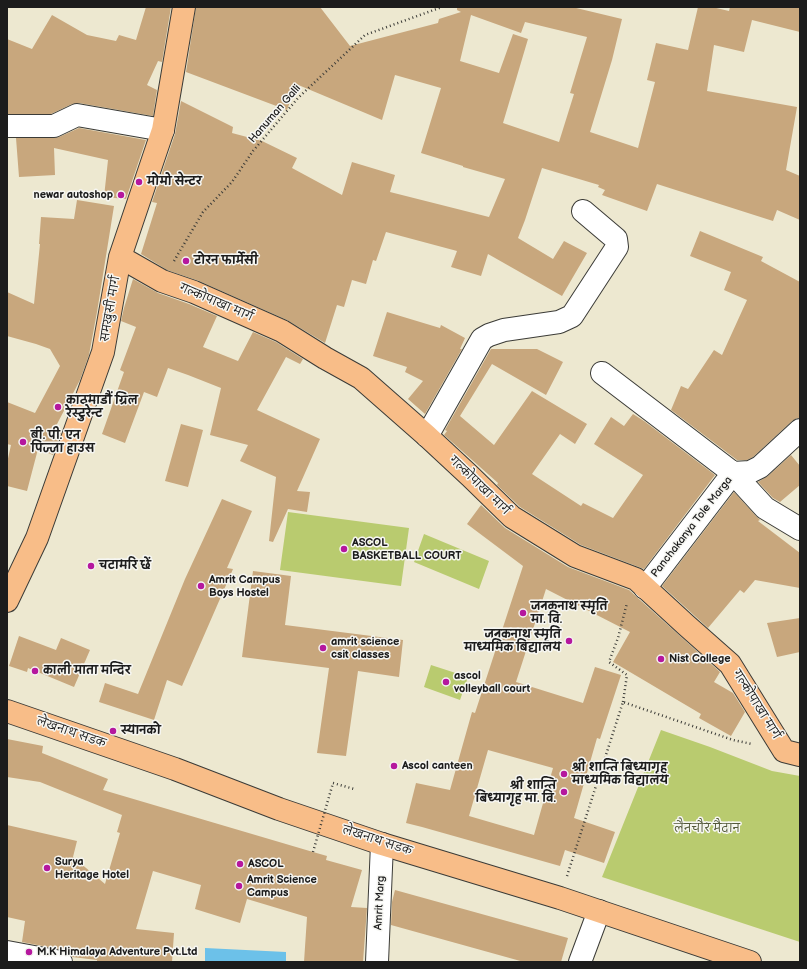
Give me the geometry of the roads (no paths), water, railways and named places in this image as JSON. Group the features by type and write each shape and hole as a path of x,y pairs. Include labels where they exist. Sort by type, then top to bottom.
{"main road":[{"name":"समखुसी मार्ग","path":"7,601 37,538 103,352 120,257 163,130 184,7"},
{"name":"गल्कोपाखा मार्ग","path":"120,257 162,281 194,292 282,331 360,378 427,436 512,518 575,556 636,579 730,664 792,753"},
{"name":"लेखनाथ सडक","path":"7,711 175,769 279,809 382,844 560,898 750,962"}],"street":[{"path":"7,126 54,126 77,114 163,130"},
{"path":"427,436 482,339 504,330 559,322 572,316 617,247 616,239 584,211"},
{"path":"602,373 733,473 765,508 800,529"},
{"name":"Panchakanya Tole Marga","path":"643,586 733,473 750,472 760,467 800,430"},
{"name":"Amrit Marg","path":"377,962 382,844"},
{"path":"580,962 599,911"},
{"path":"7,952 61,962"}],"water":[{"path":"205,948 286,952 286,962 205,962"}],"place":[{"name":"मोमो सेन्टर","path":"139,182"},
{"name":"newar autoshop","path":"121,195"},
{"name":"टोरन फार्मेसी","path":"186,261"},
{"name":"काठमाडौं ग्रिल रेस्टुरेन्ट","path":"58,407"},
{"name":"बी. पी. एन पिज्जा हाउस","path":"23,442"},
{"name":"ASCOL BASKETBALL COURT","path":"344,549"},
{"name":"चटामरि छें","path":"91,566"},
{"name":"Amrit Campus Boys Hostel","path":"201,586"},
{"name":"जनकनाथ स्मृति मा. वि.","path":"523,613"},
{"name":"जनकनाथ स्मृति माध्यमिक बिद्यालय","path":"569,641"},
{"name":"amrit science csit classes","path":"323,648"},
{"name":"Nist College","path":"661,659"},
{"name":"काली माता मन्दिर","path":"35,671"},
{"name":"ascol volleyball court","path":"446,682"},
{"name":"स्यानको","path":"113,731"},
{"name":"Ascol canteen","path":"394,766"},
{"name":"श्री शान्ति बिध्यागृह माध्यमिक विद्यालय","path":"564,774"},
{"name":"श्री शान्ति बिध्यागृह मा. वि.","path":"564,792"},
{"name":"ASCOL","path":"240,864"},
{"name":"Surya Heritage Hotel","path":"47,868"},
{"name":"Amrit Science Campus","path":"239,886"},
{"name":"M.K Himalaya Adventure Pvt.Ltd","path":"29,952"}],"park label":[{"name":"लैनचौर मैदान","path":"707,829"}]}
